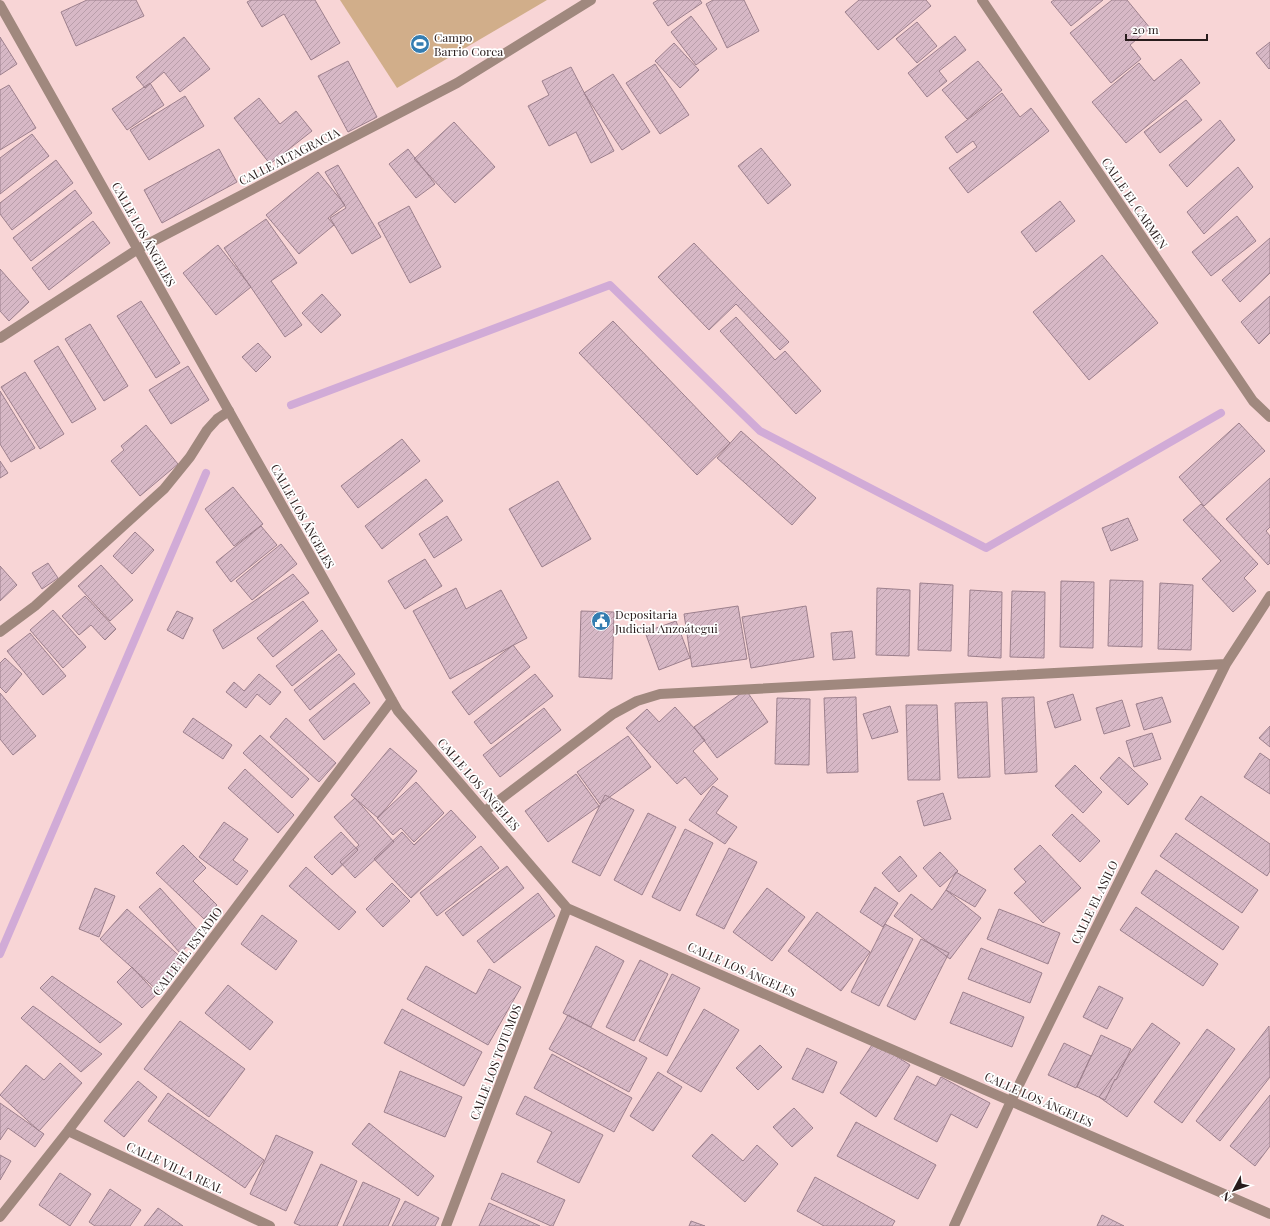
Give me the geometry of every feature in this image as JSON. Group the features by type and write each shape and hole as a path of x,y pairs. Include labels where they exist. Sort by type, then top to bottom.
{"street":[{"name":"CALLE ALTAGRACIA","path":"0,338 138,249 457,83 592,0"},
{"name":"CALLE EL CARMEN","path":"982,0 1248,394 1253,401 1270,417"},
{"name":"CALLE LOS ÁNGELES","path":"0,5 398,711 567,908 1270,1214"},
{"path":"0,632 35,606 164,489 190,457 217,419 229,411"},
{"name":"CALLE EL ASILO","path":"954,1226 1011,1101 1226,664 1270,596"},
{"path":"484,811 613,714 637,701 660,694 1226,664"},
{"name":"CALLE EL ESTADIO","path":"0,1217 68,1131 392,700"},
{"name":"CALLE LOS TOTUMOS","path":"446,1226 567,908"},
{"name":"CALLE VILLA REAL","path":"68,1131 270,1226"}],"shaded area":[{"name":"Campo Barrio Corea","path":"340,0 547,0 397,88"}],"building":[{"path":"87,0 136,0 144,16 76,46 61,12"},
{"path":"251,0 315,0 340,43 311,60 284,14 262,27 247,2"},
{"path":"658,0 700,0 702,3 668,26 653,3"},
{"path":"713,0 744,0 759,31 727,48 706,4"},
{"path":"859,0 926,0 931,6 878,50 845,12"},
{"path":"1054,0 1103,0 1071,26 1051,2"},
{"path":"1112,0 1127,0 1150,28 1130,45 1141,59 1111,83 1070,33"},
{"path":"691,16 717,49 696,65 671,32"},
{"path":"917,22 937,46 917,63 896,39"},
{"path":"955,36 966,50 939,71 947,81 927,97 908,73"},
{"path":"0,37 17,64 0,75"},
{"path":"184,37 210,69 180,92 164,72 145,88 136,77"},
{"path":"1270,42 1270,68 1269,69 1256,53"},
{"path":"674,43 699,70 680,88 655,61"},
{"path":"1181,59 1200,83 1126,143 1092,102 1139,63 1154,81"},
{"path":"348,61 377,117 348,132 318,76"},
{"path":"978,61 1002,90 967,119 942,90"},
{"path":"655,64 689,115 660,134 626,83"},
{"path":"571,67 614,151 591,163 576,132 549,146 528,106 549,95 542,81"},
{"path":"613,74 650,132 622,150 584,93"},
{"path":"150,83 164,105 127,130 112,109"},
{"path":"9,85 36,128 0,150 0,90"},
{"path":"1002,93 1020,117 1031,108 1049,131 968,193 949,168 977,147 973,141 957,153 945,137"},
{"path":"185,96 204,126 149,160 130,130"},
{"path":"259,98 280,124 296,111 312,131 270,164 234,118"},
{"path":"1186,100 1202,120 1160,153 1144,132"},
{"path":"1220,120 1235,140 1187,187 1169,165"},
{"path":"454,122 495,167 455,203 414,159"},
{"path":"32,134 49,156 0,194 0,158"},
{"path":"761,148 791,185 768,204 738,166"},
{"path":"219,149 237,182 162,223 144,190"},
{"path":"408,149 435,184 416,198 389,164"},
{"path":"56,160 73,183 12,230 0,214 0,203"},
{"path":"338,165 381,237 352,254 330,218 346,208 325,172"},
{"path":"1238,167 1253,187 1204,234 1187,212"},
{"path":"318,172 345,205 328,218 334,225 299,254 266,215"},
{"path":"75,190 92,213 31,261 13,238"},
{"path":"1060,201 1075,221 1036,252 1021,232"},
{"path":"409,206 441,267 410,283 378,223"},
{"path":"1237,216 1256,241 1211,276 1192,252"},
{"path":"266,219 297,263 271,281 302,325 285,337 224,248"},
{"path":"93,221 110,243 49,290 32,268"},
{"path":"1270,238 1270,273 1240,302 1222,280"},
{"path":"694,243 789,342 780,350 736,304 709,330 658,277"},
{"path":"218,245 251,287 216,315 183,273"},
{"path":"1102,255 1158,323 1089,380 1033,312"},
{"path":"0,269 29,302 9,321 0,311"},
{"path":"322,294 341,315 321,333 302,313"},
{"path":"1270,296 1270,333 1259,344 1241,322"},
{"path":"141,301 180,363 156,378 117,316"},
{"path":"736,317 775,360 785,351 821,391 796,414 720,331"},
{"path":"613,321 730,443 697,475 579,353"},
{"path":"90,324 128,386 104,401 65,339"},
{"path":"258,343 271,357 256,372 242,357"},
{"path":"58,346 96,409 72,423 34,361"},
{"path":"188,366 209,400 171,424 149,390"},
{"path":"25,372 64,434 40,449 1,387"},
{"path":"0,391 35,448 11,462 0,444"},
{"path":"1239,423 1265,451 1204,506 1179,477"},
{"path":"146,425 178,464 140,496 111,461 124,450 121,446"},
{"path":"741,431 816,498 792,525 717,458"},
{"path":"402,439 420,461 358,508 341,486"},
{"path":"0,461 8,473 0,478"},
{"path":"1270,478 1270,527 1266,531 1270,536 1270,563 1268,565 1226,519"},
{"path":"426,479 443,501 382,549 365,526"},
{"path":"558,481 591,539 542,567 509,509"},
{"path":"233,487 263,524 234,546 205,509"},
{"path":"1201,504 1258,564 1244,578 1256,591 1233,612 1202,579 1221,561 1183,520"},
{"path":"447,516 462,540 434,558 419,534"},
{"path":"1128,518 1138,540 1111,551 1102,528"},
{"path":"261,526 277,545 231,582 216,562"},
{"path":"135,532 154,550 132,574 113,556"},
{"path":"281,544 297,564 252,600 236,581"},
{"path":"425,559 442,586 405,609 388,581"},
{"path":"48,563 58,578 42,589 32,573"},
{"path":"101,565 133,600 110,621 78,586"},
{"path":"0,566 17,585 0,601"},
{"path":"293,574 309,593 223,649 213,630"},
{"path":"1110,580 1143,581 1142,647 1108,646"},
{"path":"1061,581 1094,582 1093,648 1060,647"},
{"path":"920,583 953,585 951,651 918,650"},
{"path":"1160,583 1193,585 1191,650 1158,649"},
{"path":"456,588 466,609 501,590 527,638 450,679 413,611"},
{"path":"877,588 910,590 909,656 876,655"},
{"path":"970,590 1002,592 1001,658 968,656"},
{"path":"1012,591 1045,592 1044,658 1010,657"},
{"path":"85,596 116,629 105,640 91,625 79,635 62,616"},
{"path":"303,601 318,621 273,657 257,638"},
{"path":"738,606 747,659 692,667 684,614"},
{"path":"806,606 814,657 751,668 742,617"},
{"path":"53,610 86,647 63,668 30,630"},
{"path":"177,611 193,618 183,639 167,630"},
{"path":"581,611 614,612 612,679 579,677"},
{"path":"676,621 690,658 659,670 645,632"},
{"path":"322,630 337,650 292,686 276,666"},
{"path":"852,631 855,658 833,660 831,633"},
{"path":"30,633 66,676 43,695 7,651"},
{"path":"513,645 530,667 469,715 452,692"},
{"path":"339,654 355,674 310,710 294,690"},
{"path":"5,658 22,674 6,693 0,687 0,663"},
{"path":"259,674 281,692 270,705 257,694 246,708 226,692 234,682 244,691"},
{"path":"535,674 553,696 491,744 474,722"},
{"path":"354,683 370,703 324,740 309,720"},
{"path":"746,690 768,722 717,758 694,727"},
{"path":"0,693 36,736 13,755 0,739"},
{"path":"1073,694 1081,720 1055,728 1047,702"},
{"path":"856,697 858,772 827,773 824,698"},
{"path":"1034,697 1037,772 1005,774 1002,698"},
{"path":"1162,697 1171,722 1144,730 1136,704"},
{"path":"777,698 810,699 809,765 775,764"},
{"path":"1122,700 1130,726 1104,734 1096,708"},
{"path":"987,702 990,777 958,778 955,703"},
{"path":"906,705 937,705 940,780 908,780"},
{"path":"890,706 898,732 872,739 863,714"},
{"path":"675,707 705,740 693,751 718,779 701,795 685,777 677,784 626,728 647,709 659,722"},
{"path":"544,708 561,730 500,777 483,755"},
{"path":"193,718 232,745 223,759 183,732"},
{"path":"286,718 336,763 319,782 270,737"},
{"path":"1270,726 1270,747 1259,738"},
{"path":"1152,733 1161,759 1134,767 1126,741"},
{"path":"260,735 309,779 292,798 243,753"},
{"path":"628,736 651,767 600,804 577,772"},
{"path":"390,748 417,771 378,818 351,795"},
{"path":"1260,753 1270,760 1270,794 1244,777"},
{"path":"1119,757 1148,784 1128,805 1100,778"},
{"path":"1075,765 1102,792 1083,813 1055,786"},
{"path":"245,769 294,815 278,833 228,788"},
{"path":"576,774 599,806 548,842 525,811"},
{"path":"416,782 444,813 414,842 401,828 393,835 377,818"},
{"path":"713,786 728,796 716,813 737,827 725,844 689,820"},
{"path":"943,793 951,819 924,826 917,801"},
{"path":"605,795 634,810 600,876 572,862"},
{"path":"1201,796 1270,844 1270,871 1267,876 1185,819"},
{"path":"355,798 394,842 355,878 340,862 359,845 334,817"},
{"path":"451,810 476,837 411,898 374,859 402,832 414,845"},
{"path":"648,813 676,827 642,895 614,880"},
{"path":"1072,814 1100,841 1080,862 1052,835"},
{"path":"224,822 248,839 233,860 248,871 237,885 199,857"},
{"path":"685,829 713,843 680,911 652,897"},
{"path":"341,832 358,850 332,875 314,857"},
{"path":"1176,833 1258,890 1242,913 1160,856"},
{"path":"183,845 206,868 193,881 217,905 204,919 156,873"},
{"path":"1040,845 1081,888 1043,923 1014,893 1026,882 1014,869"},
{"path":"481,846 499,868 437,916 420,893"},
{"path":"729,848 757,862 724,929 696,915"},
{"path":"940,852 958,871 940,887 923,868"},
{"path":"900,856 917,876 899,892 882,873"},
{"path":"507,866 524,888 463,936 445,913"},
{"path":"306,867 356,912 339,930 289,886"},
{"path":"1156,870 1239,927 1223,950 1141,893"},
{"path":"956,872 986,890 975,907 946,890"},
{"path":"392,883 410,901 383,927 366,909"},
{"path":"875,887 898,903 883,927 860,912"},
{"path":"95,888 115,896 99,937 79,929"},
{"path":"160,888 201,934 180,953 139,907"},
{"path":"767,888 805,917 772,961 733,932"},
{"path":"946,890 981,918 950,959 894,916 911,894 932,910"},
{"path":"538,893 555,916 494,963 477,941"},
{"path":"1136,907 1218,964 1203,986 1120,930"},
{"path":"127,909 185,961 158,991 100,939"},
{"path":"999,909 1060,933 1048,964 987,939"},
{"path":"817,912 870,952 841,991 788,951"},
{"path":"262,915 297,941 276,970 241,944"},
{"path":"885,924 913,939 879,1006 851,992"},
{"path":"921,939 949,953 915,1020 887,1006"},
{"path":"596,946 624,961 591,1027 563,1013"},
{"path":"981,948 1042,973 1030,1003 968,979"},
{"path":"640,960 668,974 634,1041 606,1027"},
{"path":"426,966 476,994 489,969 521,987 488,1045 407,999"},
{"path":"132,967 157,994 142,1008 117,982"},
{"path":"672,974 700,988 667,1056 639,1041"},
{"path":"52,976 122,1024 100,1043 40,988"},
{"path":"228,985 273,1022 250,1050 205,1013"},
{"path":"1099,986 1123,998 1107,1029 1083,1017"},
{"path":"963,992 1024,1017 1012,1047 950,1023"},
{"path":"33,1006 102,1054 81,1072 21,1018"},
{"path":"402,1009 482,1052 464,1086 384,1043"},
{"path":"704,1009 739,1030 701,1092 667,1072"},
{"path":"568,1015 647,1058 629,1092 549,1049"},
{"path":"180,1021 245,1069 209,1117 144,1069"},
{"path":"1152,1023 1180,1043 1127,1117 1099,1097"},
{"path":"1269,1026 1270,1077 1220,1141 1196,1121"},
{"path":"1207,1029 1235,1049 1182,1123 1154,1102"},
{"path":"1101,1035 1131,1049 1105,1100 1077,1087"},
{"path":"874,1042 910,1065 876,1117 840,1093"},
{"path":"1064,1043 1091,1056 1076,1088 1048,1075"},
{"path":"760,1045 782,1067 758,1090 736,1068"},
{"path":"807,1048 837,1062 823,1093 792,1079"},
{"path":"552,1054 632,1098 614,1132 534,1088"},
{"path":"60,1063 82,1083 39,1131 0,1095 26,1065 44,1080"},
{"path":"400,1071 462,1097 445,1137 384,1112"},
{"path":"658,1072 682,1087 653,1131 630,1116"},
{"path":"917,1076 936,1086 941,1077 990,1103 977,1128 951,1114 937,1142 894,1119"},
{"path":"138,1081 157,1097 124,1137 104,1121"},
{"path":"168,1093 264,1160 245,1188 148,1121"},
{"path":"1270,1095 1270,1146 1255,1166 1230,1146"},
{"path":"525,1096 603,1135 579,1183 537,1162 552,1132 516,1114"},
{"path":"0,1103 44,1134 35,1147 8,1128 0,1140"},
{"path":"794,1108 813,1128 792,1147 773,1127"},
{"path":"856,1122 936,1165 918,1199 837,1156"},
{"path":"369,1123 434,1176 418,1196 352,1144"},
{"path":"712,1134 743,1161 757,1145 778,1164 745,1202 692,1156"},
{"path":"276,1135 313,1152 286,1211 250,1194"},
{"path":"0,1155 11,1161 0,1180"},
{"path":"321,1164 357,1181 337,1226 301,1226 294,1223"},
{"path":"60,1173 91,1194 70,1226 39,1205"},
{"path":"502,1173 565,1200 553,1226 491,1199"},
{"path":"815,1177 895,1221 892,1226 824,1226 797,1211"},
{"path":"363,1182 400,1199 388,1226 343,1226"},
{"path":"110,1189 141,1210 130,1226 95,1226 89,1222"},
{"path":"405,1201 439,1218 435,1226 392,1226"},
{"path":"489,1203 540,1226 479,1226"},
{"path":"158,1208 183,1226 144,1226"},
{"path":"1102,1215 1124,1226 1097,1226"},
{"path":"691,1221 705,1226 689,1226"}],"waterway":[{"path":"291,405 610,285 760,431 986,548 1221,413"},
{"path":"0,954 206,473"}],"place":[{"name":"Campo Barrio Corea","path":"420,44"},
{"name":"Depositaria Judicial Anzoátegui","path":"601,621"}]}
